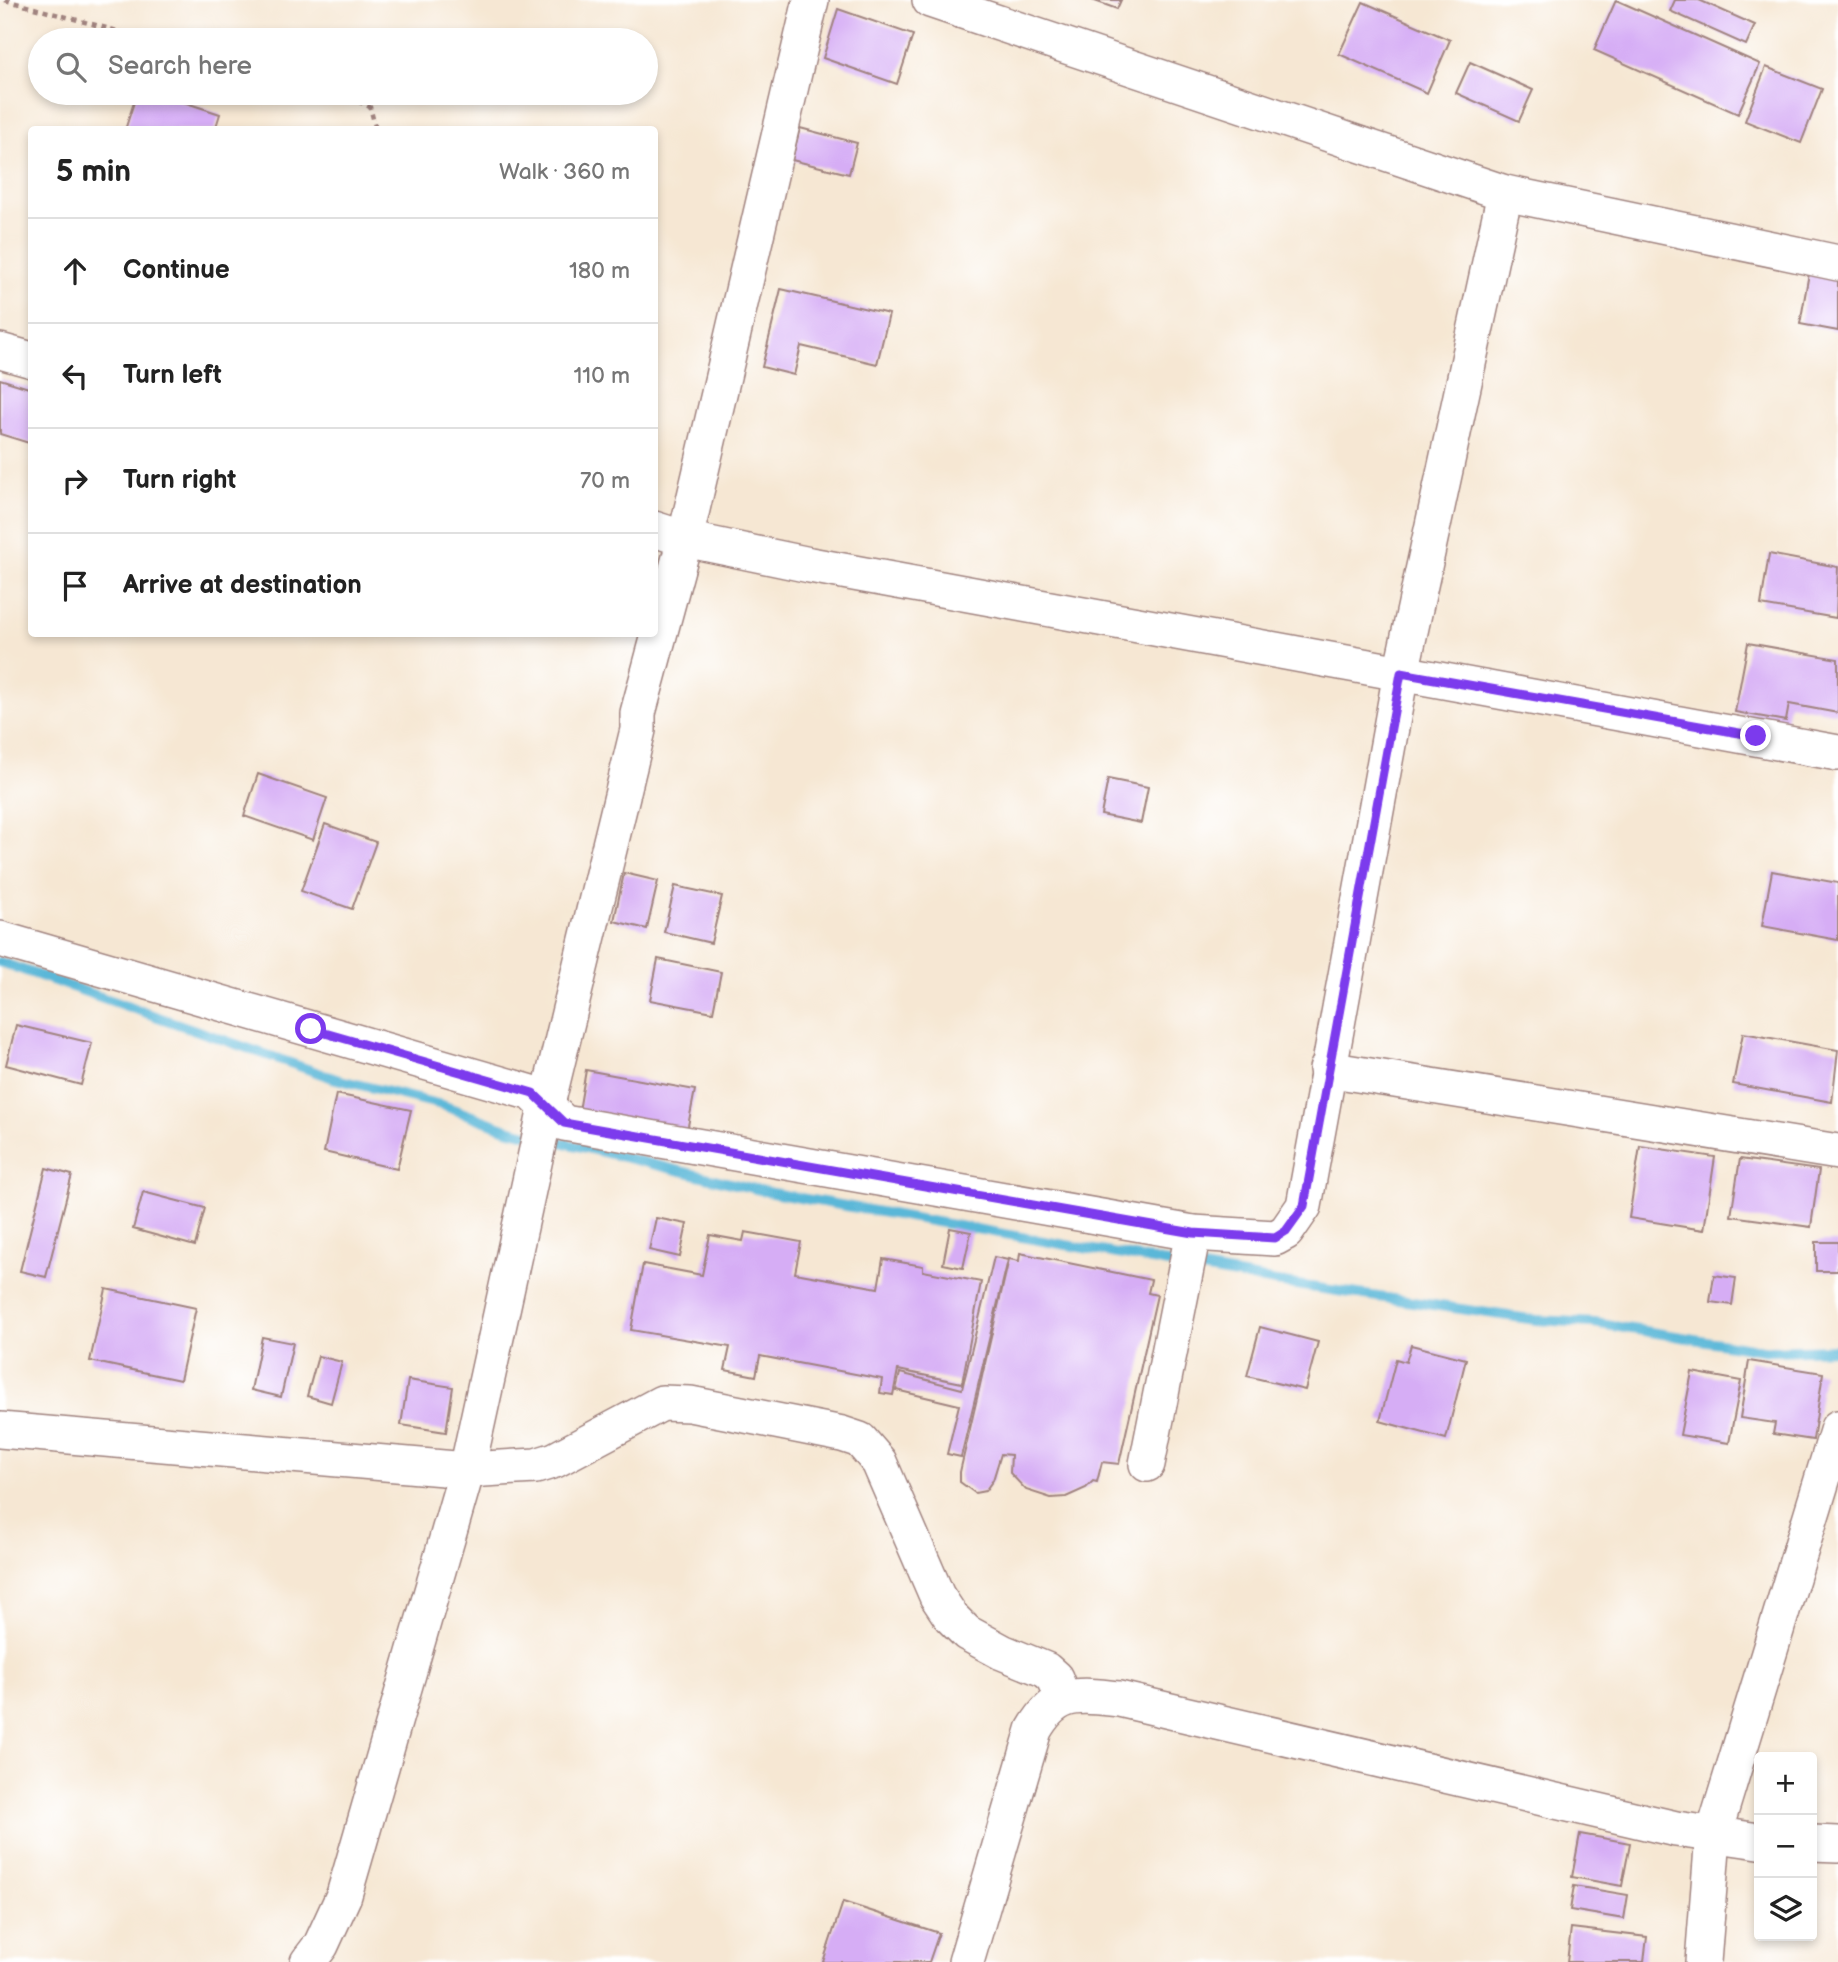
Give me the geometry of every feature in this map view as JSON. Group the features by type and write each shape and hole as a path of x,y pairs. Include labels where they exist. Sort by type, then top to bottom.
{"street":[{"path":"658,601 670,534 810,0"},
{"path":"930,0 1505,193 1838,263"},
{"path":"0,939 533,1093 564,1123 1193,1233 1275,1238 1286,1231 1304,1206 1401,673 1505,193"},
{"path":"0,351 28,359"},
{"path":"670,534 1838,754"},
{"path":"308,1962 321,1945 344,1895 467,1470 546,1108 638,730 638,713 652,637"},
{"path":"1327,1069 1838,1152"},
{"path":"1147,1464 1193,1233"},
{"path":"0,1430 467,1470 536,1466 555,1460 662,1403 690,1404 860,1440 879,1462 937,1596 951,1617 967,1633 1002,1652 1046,1670 1055,1678 1063,1699"},
{"path":"1703,1962 1713,1836 1838,1428"},
{"path":"966,1962 1034,1730 1047,1708 1063,1699 1119,1699 1713,1836 1754,1840"},
{"path":"1817,1843 1838,1844"}],"path":[{"path":"5,0 106,28"},
{"path":"366,105 370,107 375,126"}],"building":[{"path":"1092,0 1121,0 1117,9"},
{"path":"1616,0 1760,64 1738,114 1594,50"},
{"path":"1675,0 1699,0 1755,25 1746,45 1670,11"},
{"path":"1363,2 1450,40 1427,93 1339,54"},
{"path":"838,9 913,35 897,84 823,58"},
{"path":"1470,62 1533,90 1519,121 1456,93"},
{"path":"1766,67 1822,89 1801,143 1745,121"},
{"path":"133,105 193,105 220,114 216,126 126,126"},
{"path":"800,128 857,143 849,174 792,160"},
{"path":"1809,273 1838,278 1838,331 1800,324"},
{"path":"781,289 889,314 877,364 801,346 794,375 762,367"},
{"path":"0,379 28,388 28,443 0,434"},
{"path":"1769,554 1838,567 1836,618 1761,605"},
{"path":"1748,643 1838,659 1838,713 1789,704 1786,721 1735,712"},
{"path":"258,774 327,798 313,840 244,816"},
{"path":"1108,779 1148,787 1141,823 1101,815"},
{"path":"325,824 376,842 352,909 301,891"},
{"path":"1772,871 1838,883 1838,940 1762,926"},
{"path":"624,873 658,881 647,929 614,921"},
{"path":"675,886 722,896 711,943 664,932"},
{"path":"658,959 721,972 713,1012 650,1000"},
{"path":"16,1025 92,1043 81,1085 6,1065"},
{"path":"1743,1033 1838,1050 1832,1102 1733,1084"},
{"path":"586,1070 695,1090 686,1136 578,1117"},
{"path":"336,1094 411,1110 397,1169 324,1152"},
{"path":"1640,1146 1715,1157 1704,1230 1629,1218"},
{"path":"1740,1159 1819,1170 1811,1227 1731,1216"},
{"path":"46,1168 72,1175 46,1277 20,1271"},
{"path":"143,1192 205,1208 195,1246 133,1229"},
{"path":"656,1218 687,1224 680,1257 649,1250"},
{"path":"950,1228 971,1232 963,1268 943,1264"},
{"path":"745,1232 801,1242 795,1273 878,1288 883,1259 923,1266 923,1271 981,1282 962,1383 898,1370 893,1395 880,1393 882,1379 760,1356 756,1376 725,1370 730,1347 631,1330 643,1264 702,1275 710,1235 743,1241"},
{"path":"1816,1242 1838,1242 1838,1271 1816,1271"},
{"path":"1020,1253 1151,1280 1148,1293 1157,1295 1119,1464 1102,1462 1097,1482 1093,1481 1086,1488 1066,1497 1051,1498 1026,1490 1010,1473 1011,1455 1001,1454 993,1480 985,1491 975,1493 960,1482 960,1472 1009,1259 1019,1261"},
{"path":"994,1257 1008,1260 961,1457 947,1454 959,1405 896,1390 900,1373 962,1389"},
{"path":"1714,1275 1736,1278 1732,1305 1710,1302"},
{"path":"106,1289 196,1308 180,1380 90,1361"},
{"path":"1260,1327 1318,1342 1305,1390 1247,1376"},
{"path":"262,1337 293,1343 281,1397 251,1390"},
{"path":"1411,1345 1466,1359 1446,1439 1380,1421 1396,1359 1406,1362"},
{"path":"318,1356 342,1362 331,1403 307,1396"},
{"path":"1749,1361 1823,1373 1813,1440 1773,1434 1775,1423 1740,1418"},
{"path":"1692,1372 1741,1381 1729,1443 1680,1435"},
{"path":"408,1380 453,1387 446,1432 401,1425"},
{"path":"1580,1834 1630,1843 1622,1886 1572,1877"},
{"path":"1574,1886 1628,1895 1624,1919 1570,1910"},
{"path":"843,1902 939,1933 929,1962 823,1962"},
{"path":"1571,1928 1647,1937 1644,1962 1567,1962"}],"waterway":[{"path":"0,962 336,1079 442,1105 507,1129 772,1193 1276,1282 1536,1320 1594,1323 1769,1351 1838,1349"}],"route":[{"path":"311,1029 533,1093 564,1123 1193,1233 1275,1238 1286,1231 1304,1206 1325,1076 1401,673 1756,736"}]}
